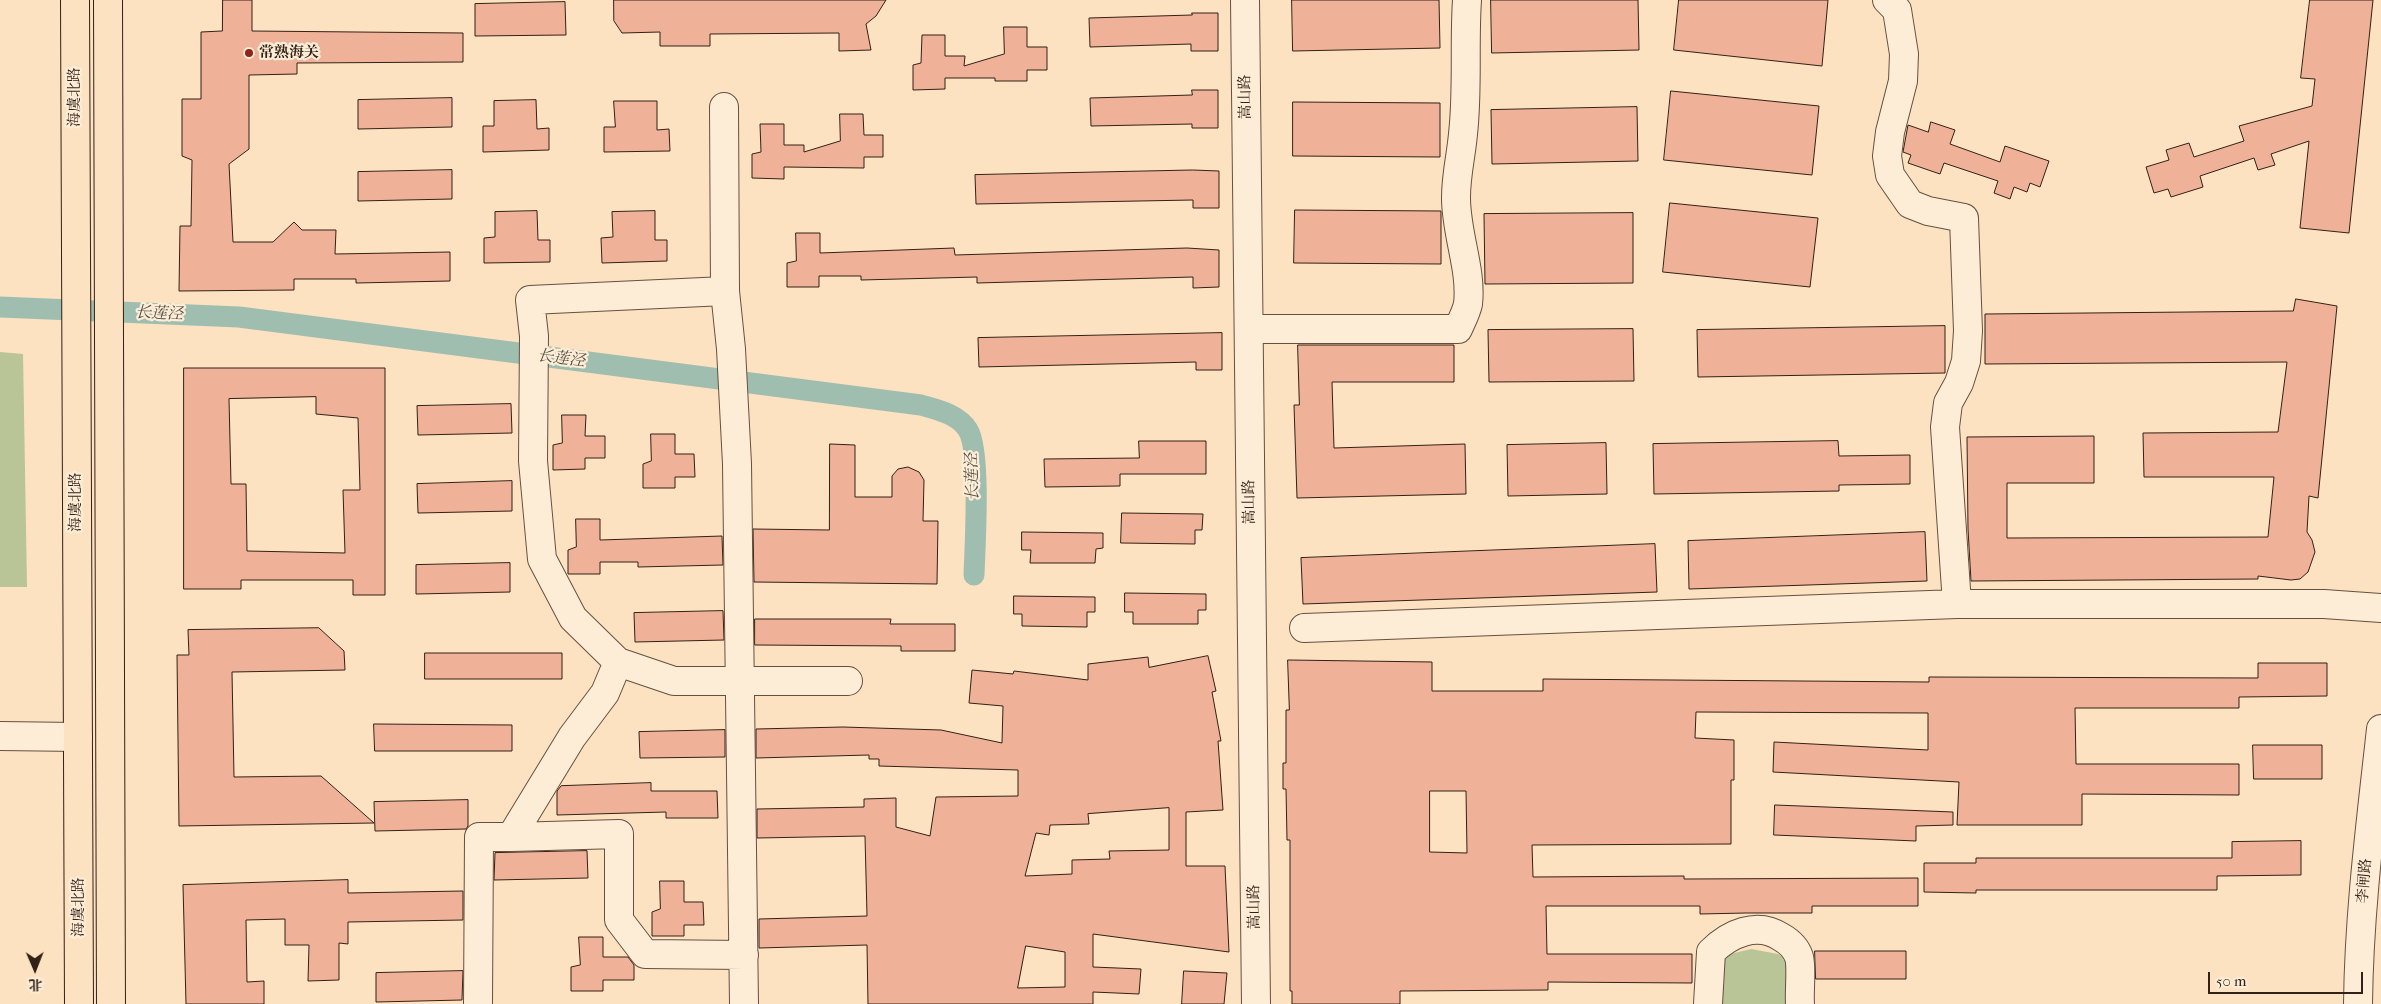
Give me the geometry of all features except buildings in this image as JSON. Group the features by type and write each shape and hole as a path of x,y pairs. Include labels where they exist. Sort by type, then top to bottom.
{"main road":[{"name":"海虞北路","path":"75,0 79,1004"},
{"path":"108,0 111,1004"}],"street":[{"name":"嵩山路","path":"1245,0 1256,1004"},
{"path":"1249,329 1458,330 1468,306 1466,260 1460,242 1456,199 1456,168 1463,134 1467,0"},
{"path":"1887,0 1897,10 1904,54 1902,81 1890,132 1887,156 1890,175 1910,204 1928,211 1964,218 1968,331 1966,361 1959,383 1948,402 1945,427 1957,604"},
{"path":"724,107 725,291 731,349 737,464 744,1004"},
{"path":"725,291 530,300 534,336 533,461 542,559 573,618 618,662 674,681 848,681"},
{"path":"1304,628 1957,604 2324,604 2381,608"},
{"path":"511,837 572,737 605,693 618,662"},
{"name":"李闸路","path":"2358,1004 2358,965 2375,833 2381,728"},
{"path":"0,736 78,737"},
{"path":"478,1004 479,837 619,834 619,920 645,954 744,955"},
{"path":"1708,1004 1711,952 1722,941 1737,934 1757,929 1773,932 1789,942 1799,957 1800,1004"}],"green space":[{"path":"0,352 23,354 27,587 0,587"},
{"path":"1751,949 1778,954 1786,959 1791,1004 1715,1004 1716,963 1726,955"}],"waterway":[{"name":"长莲泾","path":"0,307 239,317 921,405 947,413 959,420 968,430 972,441 976,477 974,575"}],"place":[{"name":"常熟海关","path":"249,53"}]}
